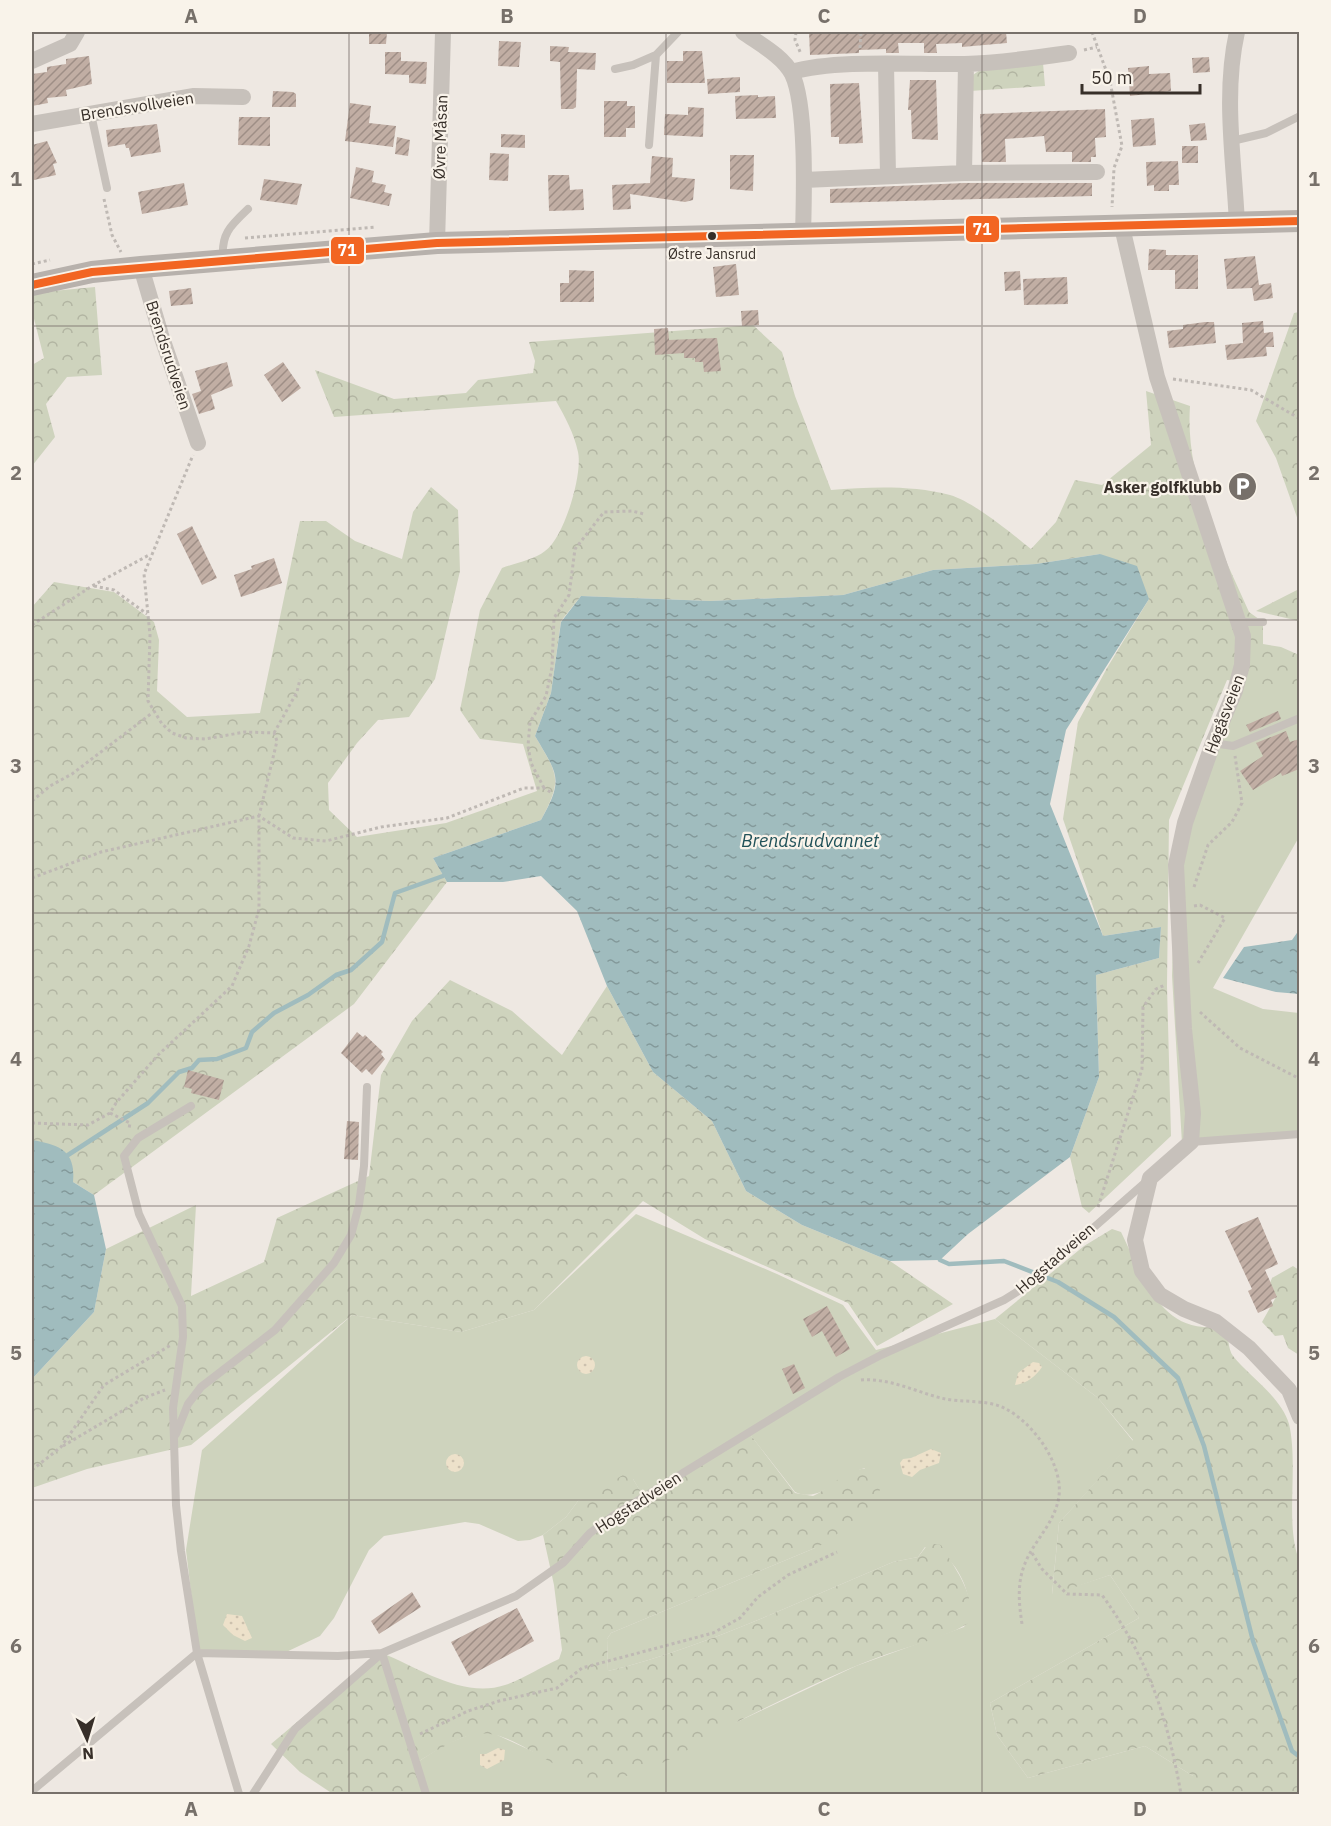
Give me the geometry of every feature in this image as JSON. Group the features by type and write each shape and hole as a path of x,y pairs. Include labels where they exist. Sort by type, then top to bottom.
{"main road":[{"path":"32,285 135,267 437,243 1299,221"}],"street":[{"path":"32,61 69,44 77,32"},
{"name":"Øvre Måsan","path":"437,243 444,32"},
{"path":"743,32 776,56 791,72 797,88 804,180 803,235"},
{"path":"1237,32 1232,54 1232,141 1237,224"},
{"path":"791,72 806,68 886,64 966,64 1069,53"},
{"path":"886,64 888,176"},
{"path":"964,173 966,64"},
{"name":"Brendsvollveien","path":"32,124 194,96 243,97"},
{"path":"804,180 964,173 1097,172"},
{"name":"Høgåsveien","path":"1122,227 1157,377 1243,636 1242,665 1235,691 1213,743 1185,823 1176,865 1182,907 1181,980 1193,1113 1191,1142"},
{"name":"Brendsrudveien","path":"135,267 198,443"},
{"name":"Hogstadveien","path":"1150,1178 1191,1142"},
{"path":"1150,1178 1136,1240 1142,1270 1160,1295 1184,1309 1216,1322 1249,1348 1289,1390 1299,1417"}],"lane":[{"path":"615,69 633,65 656,55 678,32"},
{"path":"649,145 656,55"},
{"path":"91,114 107,188"},
{"path":"1232,141 1266,133 1299,116"},
{"path":"223,260 222,240 233,223 248,209"},
{"path":"1239,622 1263,622"},
{"path":"1213,743 1233,746 1299,718"},
{"path":"174,1438 188,1404 201,1387 275,1330 334,1263 351,1235 359,1205 364,1166 368,1088"},
{"path":"191,1106 138,1138 124,1156 139,1214 182,1305 183,1337 176,1386 174,1438 176,1505 197,1653 239,1794"},
{"path":"1191,1142 1299,1134"},
{"name":"Hogstadveien","path":"197,1653 339,1656 382,1653 411,1638 479,1614 516,1596 563,1563 591,1533 612,1516 849,1372 1004,1300 1028,1285 1150,1178"},
{"path":"32,1791 197,1653"},
{"path":"253,1794 295,1729 382,1653 426,1794"}],"path":[{"path":"1092,32 1102,56 1118,112 1122,146 1114,168 1112,209 1122,227"},
{"path":"107,188 104,199 112,235 135,267"},
{"path":"1157,377 1251,390 1299,419"},
{"path":"198,443 144,574 150,634 148,701 152,713 172,733 186,738 205,739 245,732 274,733"},
{"path":"544,788 531,763 528,746 530,722 546,696 552,667 554,618 569,596 575,549 604,512 632,511 644,514"},
{"path":"32,625 92,586 151,554"},
{"path":"92,586 114,590 147,614"},
{"path":"32,1123 87,1125 110,1113 158,1055 232,986 249,946 259,909 259,816 277,741 274,733 297,692 300,679"},
{"path":"32,801 50,786 72,774 152,713"},
{"path":"1200,958 1225,918 1200,905 1182,907 1208,845 1232,822 1242,802 1233,746"},
{"path":"32,878 101,852 259,816 293,838 326,841 381,827 447,818 524,788 544,788 552,792"},
{"path":"1092,1227 1142,1069 1143,1007 1156,989 1181,980"},
{"path":"1182,997 1240,1048 1299,1079"},
{"path":"110,1113 130,1123"},
{"path":"61,1447 104,1385 183,1337"},
{"path":"849,1372 859,1380 892,1382 949,1400 1002,1407 1026,1423 1056,1467 1059,1495 1053,1517 1024,1566 1018,1599 1022,1624"},
{"path":"32,1470 61,1447 144,1398 176,1386"},
{"path":"410,1739 468,1712 499,1701 557,1688 582,1668 713,1633 740,1618 758,1597 788,1575 837,1552"},
{"path":"1032,1552 1042,1569 1067,1594 1102,1595 1125,1626 1151,1679 1171,1736 1181,1794"}],"green space":[{"path":"1043,63 1045,86 970,91 970,77 980,70"},
{"path":"95,287 102,375 67,377 46,404 55,437 32,466 32,365 44,358 32,311 32,293"},
{"path":"1300,312 1299,523 1276,458 1256,421 1294,313"},
{"path":"753,325 782,352 795,396 831,490 905,488 950,495 981,511 1031,549 1056,522 1075,480 1102,485 1151,445 1146,391 1190,406 1193,459 1199,486 1216,537 1249,612 1263,622 1263,644 1281,647 1299,655 1299,690 1227,680 1169,820 1167,986 1171,1136 1089,1213 1082,1207 1070,1157 1099,1077 1096,975 1159,958 1161,927 1103,936 1063,819 1078,722 1107,668 1149,599 1100,554 1036,564 933,570 843,595 710,601 581,596 561,621 551,693 535,736 549,760 555,777 553,795 541,820 433,858 447,882 354,1004 94,1195 73,1182 32,1140 32,607 54,582 114,592 154,622 159,640 157,691 187,717 260,713 300,521 326,521 355,541 402,559 413,512 431,487 458,510 460,571 435,679 409,717 378,720 357,743 328,783 329,810 357,837 446,823 537,791 523,744 480,739 460,710 480,610 502,568 530,559 545,551 552,544 565,520 575,490 579,462 572,432 563,413 556,401 334,417 315,370 394,399 466,393 478,380 533,373 535,361 529,342"},
{"path":"1299,589 1299,621 1256,611"},
{"path":"1299,661 1299,837 1213,988 1263,1009 1299,1013 1299,1132 1182,1143 1172,976 1176,833 1230,685"},
{"path":"450,980 512,1011 562,1055 607,986 653,1072 712,1121 746,1191 802,1225 890,1261 953,1304 877,1346 848,1303 705,1239 643,1201 534,1310 461,1332 352,1315 191,1445 87,1469 32,1488 32,1379 94,1312 106,1249 196,1205 191,1296 264,1262 277,1218 369,1176 381,1075 412,1021"},
{"path":"636,1214 777,1274 843,1305 876,1350 995,1319 1098,1398 1133,1441 1059,1523 1052,1594 1110,1575 1139,1618 990,1703 997,1735 1028,1778 1145,1746 1193,1776 1193,1794 424,1794 416,1763 446,1744 474,1733 493,1733 534,1752 737,1722 856,1666 964,1627 968,1620 969,1602 960,1575 947,1559 925,1547 918,1557 893,1562 717,1636 608,1671 607,1639 611,1633 815,1548 865,1468 814,1494 805,1495 795,1492 748,1432 643,1496 633,1479 578,1501 566,1517 543,1535 530,1540 518,1541 479,1524 465,1522 384,1536 369,1550 334,1618 320,1636 282,1654 198,1651 186,1550 202,1450 352,1315 461,1332 534,1310"},
{"path":"1112,1229 1121,1232 1151,1291 1173,1316 1203,1327 1226,1325 1231,1353 1280,1405 1289,1424 1293,1458 1293,1531 1300,1562 1299,1794 1193,1794 1193,1776 1145,1746 1028,1778 997,1735 990,1703 1139,1618 1110,1575 1052,1595 1059,1523 1133,1440 1098,1398 995,1319 1084,1246"},
{"path":"1293,1266 1299,1270 1299,1355 1288,1348 1283,1335 1275,1336 1262,1322 1276,1297 1270,1283 1272,1278"},
{"path":"749,1433 795,1493 813,1496 847,1474 869,1469 880,1487 879,1498 829,1541 611,1633 607,1639 608,1671 717,1636 893,1562 918,1557 929,1543 941,1545 963,1582 970,1603 968,1623 926,1642 879,1657 826,1679 739,1721 671,1759 635,1774 616,1778 591,1780 580,1778 515,1742 486,1734 472,1735 457,1740 416,1763 424,1794 333,1794 300,1772 271,1744 373,1658 382,1653 442,1680 474,1688 505,1685 559,1659 562,1650 554,1585 543,1535 566,1517 578,1501 623,1475 633,1479 644,1497"}],"sand":[{"path":"586,1356 592,1359 595,1365 592,1371 586,1374 580,1371 577,1365 580,1359"},
{"path":"1033,1362 1039,1363 1042,1367 1040,1370 1027,1381 1015,1385 1018,1373"},
{"path":"931,1449 941,1453 939,1463 920,1470 912,1477 903,1474 900,1463 903,1459"},
{"path":"451,1454 459,1454 464,1459 462,1470 451,1472 446,1467 446,1459"},
{"path":"227,1614 242,1616 252,1638 245,1641 233,1635 223,1625"},
{"path":"498,1748 505,1750 504,1760 487,1769 480,1765 480,1754 486,1754"}],"water":[{"name":"Brendsrudvannet","path":"1100,554 1137,566 1149,599 1066,730 1050,804 1103,936 1161,927 1159,958 1096,975 1099,1077 1070,1157 968,1234 940,1260 890,1261 802,1225 746,1191 712,1121 653,1072 607,986 577,911 541,876 503,882 447,882 433,858 541,820 553,795 555,777 549,760 535,736 551,693 561,622 581,596 710,601 843,595 933,570 1036,564"},
{"path":"1299,930 1299,994 1276,992 1223,978 1244,947 1292,940"},
{"path":"32,1140 58,1147 68,1156 72,1163 73,1182 94,1195 106,1249 94,1312 32,1379"}],"building":[{"path":"369,32 387,32 386,44 369,44"},
{"path":"809,32 1006,32 1007,43 962,47 962,43 936,44 937,53 924,53 924,43 898,43 899,53 886,53 886,49 859,50 859,53 810,55"},
{"path":"499,41 521,42 519,67 498,66"},
{"path":"550,46 569,47 568,52 596,53 595,70 577,69 576,107 573,109 561,109 560,62 550,61"},
{"path":"683,51 702,51 705,83 667,83 667,61 683,61"},
{"path":"385,52 401,52 401,61 427,62 426,84 409,83 409,75 385,74"},
{"path":"89,56 92,84 66,90 67,96 47,98 48,103 32,106 32,74 47,72 47,67 66,64 66,59"},
{"path":"1209,57 1210,72 1193,73 1192,58"},
{"path":"1149,66 1149,74 1170,73 1171,91 1130,96 1128,68"},
{"path":"740,77 740,92 708,94 707,79"},
{"path":"910,80 936,80 938,140 912,139 911,110 908,110"},
{"path":"859,83 863,143 839,144 839,137 831,137 830,84"},
{"path":"273,91 296,94 296,107 272,107"},
{"path":"758,95 758,97 775,96 776,118 736,119 735,96"},
{"path":"604,101 627,101 627,106 635,106 635,128 626,128 626,137 604,137"},
{"path":"350,103 371,106 369,123 396,126 393,147 345,141"},
{"path":"688,107 704,108 703,137 664,135 665,114 688,115"},
{"path":"1105,109 1106,137 1095,138 1096,157 1091,157 1091,162 1072,162 1072,152 1046,152 1044,136 1005,139 1006,162 982,162 980,114"},
{"path":"239,117 270,117 270,146 238,145"},
{"path":"1154,118 1156,145 1133,147 1131,120"},
{"path":"1205,123 1207,140 1191,141 1189,125"},
{"path":"157,124 161,152 131,157 129,148 126,148 125,144 108,147 106,130"},
{"path":"501,134 525,135 525,148 501,147"},
{"path":"397,137 410,140 408,156 395,154"},
{"path":"47,141 57,163 53,164 56,175 34,180 32,145"},
{"path":"1182,146 1198,146 1198,163 1182,163"},
{"path":"490,153 509,154 508,181 489,180"},
{"path":"730,155 754,155 753,191 730,189"},
{"path":"652,156 673,158 672,177 695,179 693,200 685,202 630,194 631,209 613,210 612,185 650,183"},
{"path":"1178,161 1179,185 1169,185 1169,191 1154,191 1154,185 1147,186 1146,162"},
{"path":"356,167 374,171 372,182 386,185 384,192 392,194 389,206 350,198"},
{"path":"548,175 569,175 570,190 583,189 584,210 549,211"},
{"path":"264,179 302,184 297,205 260,200"},
{"path":"184,183 188,205 142,214 138,192"},
{"path":"964,183 1092,183 1092,196 830,203 830,189"},
{"path":"1149,249 1166,250 1166,255 1198,255 1198,289 1175,289 1175,270 1148,270"},
{"path":"1255,256 1259,285 1271,283 1273,298 1254,301 1252,288 1227,289 1224,259"},
{"path":"736,264 739,295 716,297 713,267"},
{"path":"569,270 594,271 594,302 560,302 560,283 569,283"},
{"path":"1020,271 1021,290 1005,291 1004,272"},
{"path":"1067,277 1068,304 1024,305 1023,279"},
{"path":"191,288 193,304 171,306 169,291"},
{"path":"758,310 759,325 742,326 741,311"},
{"path":"1263,321 1264,333 1273,332 1274,347 1266,347 1267,356 1227,360 1225,345 1243,343 1242,323"},
{"path":"1214,322 1216,343 1169,348 1167,331 1183,329 1183,325"},
{"path":"668,328 669,340 717,338 721,371 704,372 703,362 695,362 695,358 684,358 684,353 655,355 654,329"},
{"path":"227,362 233,386 211,395 215,409 199,414 192,394 201,391 195,371"},
{"path":"283,362 301,388 282,402 264,375"},
{"path":"192,526 217,578 202,585 177,534"},
{"path":"274,558 282,583 241,597 234,575"},
{"path":"1278,711 1281,719 1250,732 1246,725"},
{"path":"1286,731 1290,742 1299,739 1299,769 1282,776 1281,773 1253,790 1240,771 1263,756 1256,743"},
{"path":"357,1032 363,1037 365,1035 383,1052 381,1054 385,1059 372,1075 366,1069 362,1073 341,1053"},
{"path":"188,1070 224,1080 219,1100 191,1093 192,1089 184,1087"},
{"path":"347,1121 359,1122 358,1160 344,1159"},
{"path":"1258,1217 1278,1264 1265,1270 1277,1297 1271,1300 1273,1306 1258,1313 1248,1291 1252,1289 1225,1231"},
{"path":"827,1306 850,1349 836,1357 822,1331 812,1337 803,1319"},
{"path":"794,1364 805,1388 793,1394 782,1369"},
{"path":"412,1592 421,1607 379,1634 371,1621"},
{"path":"517,1608 534,1641 469,1676 451,1642"}],"waterway":[{"path":"68,1155 148,1103 179,1072 192,1068 199,1060 217,1059 246,1048 252,1032 274,1013 308,995 336,975 351,970 382,942 395,893 443,876"},
{"path":"940,1260 949,1264 1004,1261 1058,1282 1114,1317 1178,1378 1204,1446 1253,1641 1292,1751 1300,1757"}],"transit line":[{"name":"71","path":"32,285 92,272 437,243 1300,221"}],"place":[{"name":"Østre Jansrud","path":"712,236"},
{"name":"Asker golfklubb","path":"1243,487"}]}
